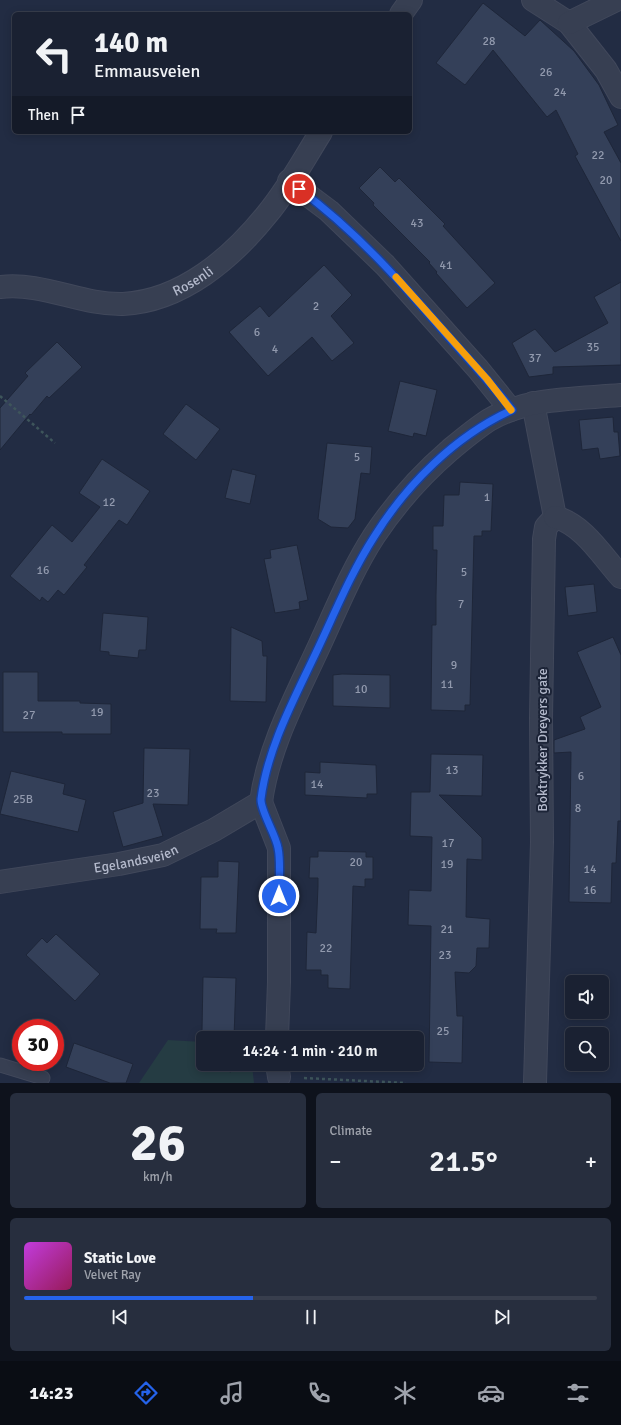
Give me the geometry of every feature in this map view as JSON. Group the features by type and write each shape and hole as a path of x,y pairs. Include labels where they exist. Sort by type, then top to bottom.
{"street":[{"path":"402,12 410,0"},
{"path":"533,0 569,23 606,70 621,97"},
{"path":"569,23 616,0"},
{"name":"Rosenli","path":"0,287 15,285 45,288 89,300 122,304 159,298 187,285 227,256 268,213 320,134"},
{"path":"289,182 329,212 385,265 478,368 512,410"},
{"path":"277,1031 279,982 278,848 261,802 269,761 295,697 336,608 374,537 411,487 442,457 489,420 533,403 621,395"},
{"path":"533,403 555,517 567,520 578,528 621,577"},
{"name":"Boktrykker Dreyers gate","path":"535,1083 542,842 541,718 544,539 546,528 555,517"},
{"name":"Egelandsveien","path":"0,882 119,864 163,855 208,834 261,802"}],"lane":[{"path":"0,1065 43,1078"}],"path":[{"path":"0,396 55,443"},
{"path":"278,1071 406,1083"}],"shaded area":[{"path":"168,1040 196,1042 196,1071 253,1071 254,1083 139,1083"}],"building":[{"path":"483,3 525,36 540,20 574,51 599,85 618,125 604,132 621,163 621,241 575,156 578,154 556,110 547,117 493,50 465,85 436,63"},
{"path":"380,167 395,182 399,178 445,224 443,226 495,283 467,308 436,273 437,272 429,263 430,262 373,205 374,203 359,188"},
{"path":"324,265 352,295 331,316 354,343 332,361 312,337 268,376 229,332 260,306 269,317"},
{"path":"621,282 621,365 553,367 553,374 529,377 512,343 535,329 555,352 608,323 594,297"},
{"path":"57,342 82,367 49,398 47,396 0,450 0,408 28,376 25,373"},
{"path":"400,381 437,390 426,436 414,433 413,437 388,431"},
{"path":"186,404 220,429 196,460 163,434"},
{"path":"613,417 614,432 618,432 620,456 600,459 598,448 582,450 579,420"},
{"path":"327,443 372,447 370,474 361,473 355,519 348,528 331,527 318,519"},
{"path":"102,459 150,491 127,525 119,520 84,565 87,567 64,595 58,590 48,602 42,597 40,601 10,576 52,525 72,542 100,507 79,493"},
{"path":"232,469 256,475 250,504 225,498"},
{"path":"460,482 493,484 491,531 482,531 482,536 474,536 470,705 465,705 465,711 431,710 432,625 436,625 437,550 433,550 433,526 443,526 444,495 459,495"},
{"path":"297,545 308,600 299,602 300,609 275,613 264,559 271,558 270,550"},
{"path":"594,584 597,612 568,616 565,587"},
{"path":"103,613 148,617 146,650 139,650 138,658 109,655 109,652 100,651"},
{"path":"231,627 262,641 263,656 267,656 266,702 230,701"},
{"path":"613,637 621,655 621,821 618,821 616,863 612,863 611,903 569,902 571,752 554,753 554,740 585,729 580,717 601,707 577,652"},
{"path":"3,672 38,672 38,701 80,701 80,703 111,704 111,734 3,732"},
{"path":"333,675 390,675 390,708 333,706"},
{"path":"144,748 190,749 188,805 153,804 163,836 123,847 113,812 143,803"},
{"path":"431,754 483,755 482,796 439,795 482,838 482,860 467,859 466,917 490,919 489,948 477,948 476,966 469,973 455,972 457,1016 463,1016 462,1063 429,1062 431,926 408,925 409,890 431,891 432,837 410,836 411,792 430,792"},
{"path":"320,762 376,765 377,794 367,794 367,798 305,795 305,772 320,773"},
{"path":"11,771 65,784 63,794 86,800 78,832 0,814"},
{"path":"318,851 366,852 366,857 373,857 373,879 365,879 365,887 353,886 350,989 328,988 328,975 321,975 321,970 306,970 307,932 316,933 318,886 318,878 309,878 310,857 318,857"},
{"path":"218,861 239,862 236,933 216,933 217,929 200,929 201,877 218,877"},
{"path":"56,934 100,974 75,1001 26,955 42,938 47,943"},
{"path":"203,977 236,978 234,1031 202,1030"},
{"path":"74,1043 133,1064 126,1083 110,1083 66,1067"}],"slow traffic":[{"path":"396,277 478,368 511,410"}],"route":[{"path":"279,896 278,848 261,802 263,782 269,761 295,697 336,608 374,537 415,482 468,435 489,420 512,410 478,368 385,265 329,212 299,189"}]}
